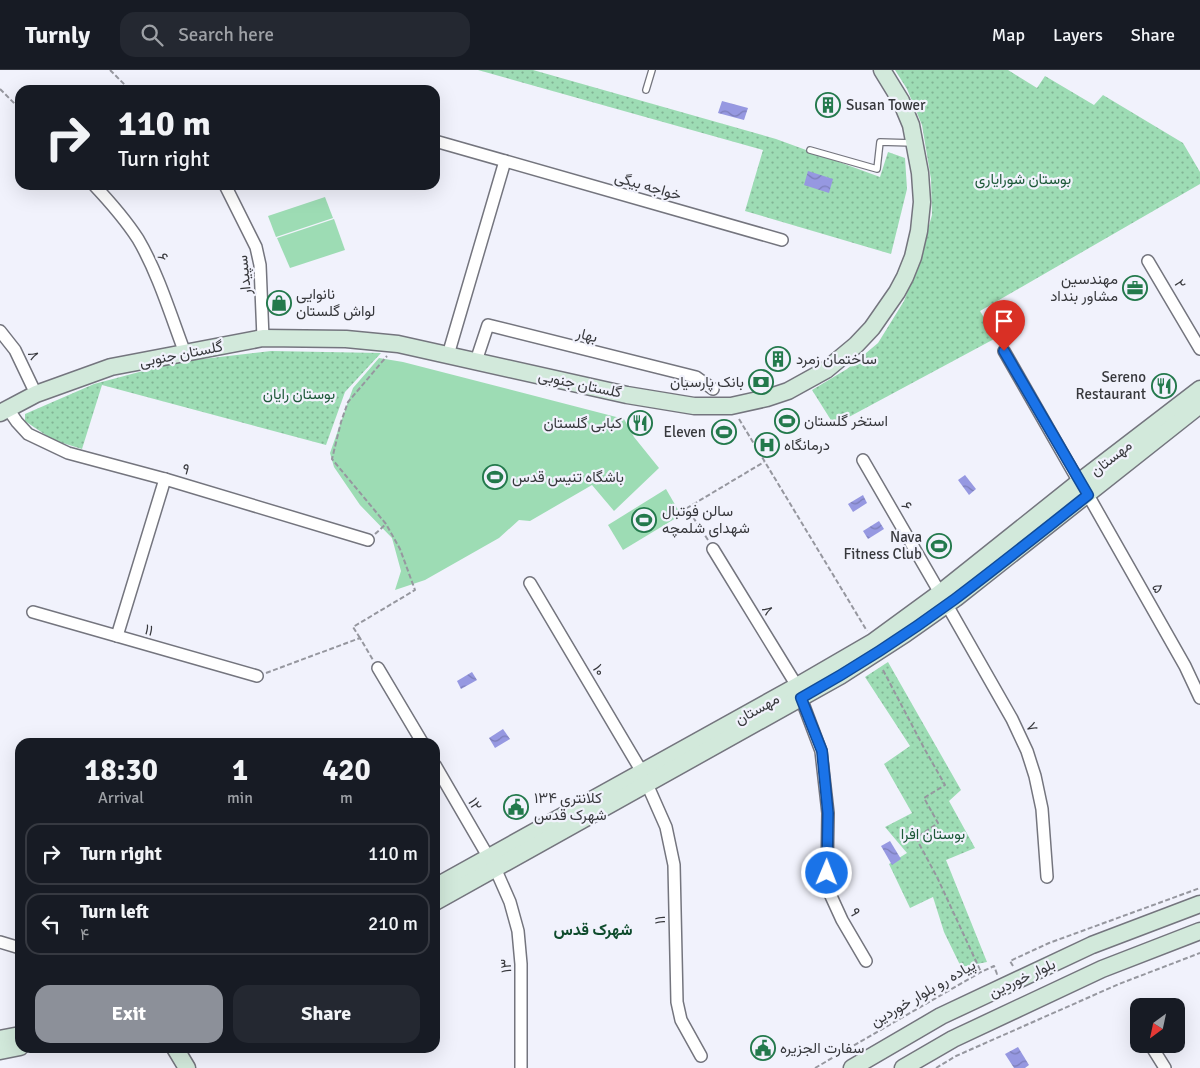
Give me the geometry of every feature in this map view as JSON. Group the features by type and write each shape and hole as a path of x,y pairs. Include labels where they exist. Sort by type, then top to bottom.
{"street":[{"name":"گلستان جنوبی","path":"4,411 36,394 111,367 263,338 346,339 398,344 627,394 694,406 731,406 788,391 826,370 856,345 872,328 885,311 905,277 913,257 919,230 922,202 920,173 911,125 901,101 882,70"},
{"name":"خواجه بیگی","path":"440,142 782,240"},
{"path":"448,355 505,161"},
{"name":"۶","path":"99,190 120,213 138,240 153,270 185,353"},
{"name":"سپیدار","path":"228,190 256,247 260,265 263,338"},
{"name":"۲","path":"1148,261 1200,349"},
{"name":"بهار","path":"476,361 488,326 696,377 713,389"},
{"name":"۸","path":"0,332 15,350 36,394"},
{"name":"۵","path":"1004,351 1185,666 1200,698"},
{"name":"مهستان","path":"440,885 492,863 799,692 873,642 943,599 1083,489 1200,389"},
{"path":"1083,489 1200,405"},
{"name":"۹","path":"4,411 28,434 68,453 165,479 368,540"},
{"name":"۶","path":"863,460 943,599"},
{"path":"117,636 165,479"},
{"name":"۸","path":"713,549 799,692"},
{"name":"۱۰","path":"530,583 644,778"},
{"path":"799,692 840,676 906,634 943,599"},
{"name":"۷","path":"943,599 1015,725 1027,751 1042,809 1047,877"},
{"name":"۱۱","path":"33,612 257,676"},
{"path":"378,668 420,738"},
{"name":"۹","path":"799,692 822,751 828,813 827,873 831,896 842,920 866,961"},
{"name":"۱۲","path":"440,774 492,863"},
{"name":"۱۱","path":"644,778 666,827 674,865 677,1002 681,1020 701,1056"},
{"path":"440,899 492,863"},
{"name":"۱۳","path":"492,863 510,902 518,931 522,964 521,1068"},
{"name":"بلوار خوردین","path":"852,1068 941,1016 1047,966 1092,945 1200,904"},
{"name":"بلوار خوردین","path":"903,1068 953,1039 1102,969 1200,931"},
{"path":"0,942 15,946"},
{"path":"1,1044 15,1037"},
{"path":"1,1044 15,1046"},
{"path":"166,1053 176,1068"},
{"path":"178,1053 187,1068"},
{"path":"1156,1053 1165,1068"}],"lane":[{"path":"646,90 652,70"},
{"path":"810,150 877,169 880,142 915,143"}],"path":[{"path":"110,70 125,85"},
{"path":"0,89 15,104"},
{"path":"378,668 353,627 415,590 400,549 386,524 332,459 348,402 398,344"},
{"path":"731,406 873,642"},
{"path":"713,549 687,508 764,462"},
{"path":"368,540 386,524"},
{"path":"257,676 360,638"},
{"path":"883,670 945,785 924,798 938,823 916,838 937,877 981,972"},
{"path":"1013,966 1010,961 1049,943 1200,888"},
{"path":"936,1068 956,1056 1119,984 1200,953"},
{"name":"پیاده رو بلوار خوردین","path":"815,1068 981,972 994,966 997,974 1005,970"}],"green space":[{"path":"478,70 533,70 776,139 880,177 888,152 905,158 907,189 891,254 745,211 763,150"},
{"name":"بوستان شورایاری","path":"895,70 1008,70 1037,88 1045,76 1094,105 1103,95 1183,143 1200,172 1200,184 980,311 996,338 834,425 812,390 847,369 878,343 904,301 920,258 932,215 931,179 922,125 907,89"},
{"path":"325,197 333,218 276,237 268,216"},
{"path":"334,219 345,250 290,268 277,238"},
{"name":"بوستان رایان","path":"271,351 381,353 345,392 326,445 102,385 82,449 53,440 25,421 25,414 94,384 177,362"},
{"name":"باشگاه تنیس قدس","path":"379,358 403,362 624,419 634,437 659,468 614,511 592,485 530,521 519,520 499,538 425,580 395,590 401,571 392,538 360,505 334,467 330,453 353,388"},
{"name":"سالن فوتبال شهدای شلمچه","path":"666,489 681,515 623,550 608,525"},
{"name":"بوستان افرا","path":"888,662 961,790 949,801 975,848 946,860 987,962 961,967 944,932 933,897 910,908 889,864 907,853 885,827 912,813 884,764 910,746 865,677"}],"water":[{"path":"722,101 748,108 744,120 718,113"},
{"path":"808,171 833,179 829,193 804,185"},
{"path":"965,475 976,489 969,495 958,480"},
{"path":"863,495 867,503 853,512 848,504"},
{"path":"879,521 884,529 868,539 863,531"},
{"path":"472,672 477,680 461,689 457,681"},
{"path":"503,729 510,739 495,748 489,738"},
{"path":"890,841 901,859 892,865 881,846"},
{"path":"1018,1047 1029,1065 1025,1068 1014,1068 1005,1054"}],"place":[{"name":"Susan Tower","path":"828,105"},
{"name":"مهندسین مشاور بنداد","path":"1135,288"},
{"name":"نانوایی لواش گلستان","path":"279,303"},
{"name":"ساختمان زمرد","path":"778,359"},
{"name":"بانک پارسیان","path":"761,382"},
{"name":"Sereno Restaurant","path":"1164,386"},
{"name":"استخر گلستان","path":"787,421"},
{"name":"کبابی گلستان","path":"640,423"},
{"name":"Eleven","path":"724,432"},
{"name":"درمانگاه","path":"767,445"},
{"name":"باشگاه تنیس قدس","path":"495,477"},
{"name":"سالن فوتبال شهدای شلمچه","path":"644,520"},
{"name":"Nava Fitness Club","path":"939,546"},
{"name":"کلانتری ۱۳۴ شهرک قدس","path":"516,807"},
{"name":"سفارت الجزیره","path":"763,1048"}],"district":[{"name":"شهرک قدس","path":"593,930"}],"route":[{"path":"827,873 828,813 822,751 801,698 840,676 906,634 956,598 1088,495 1004,351"}]}
